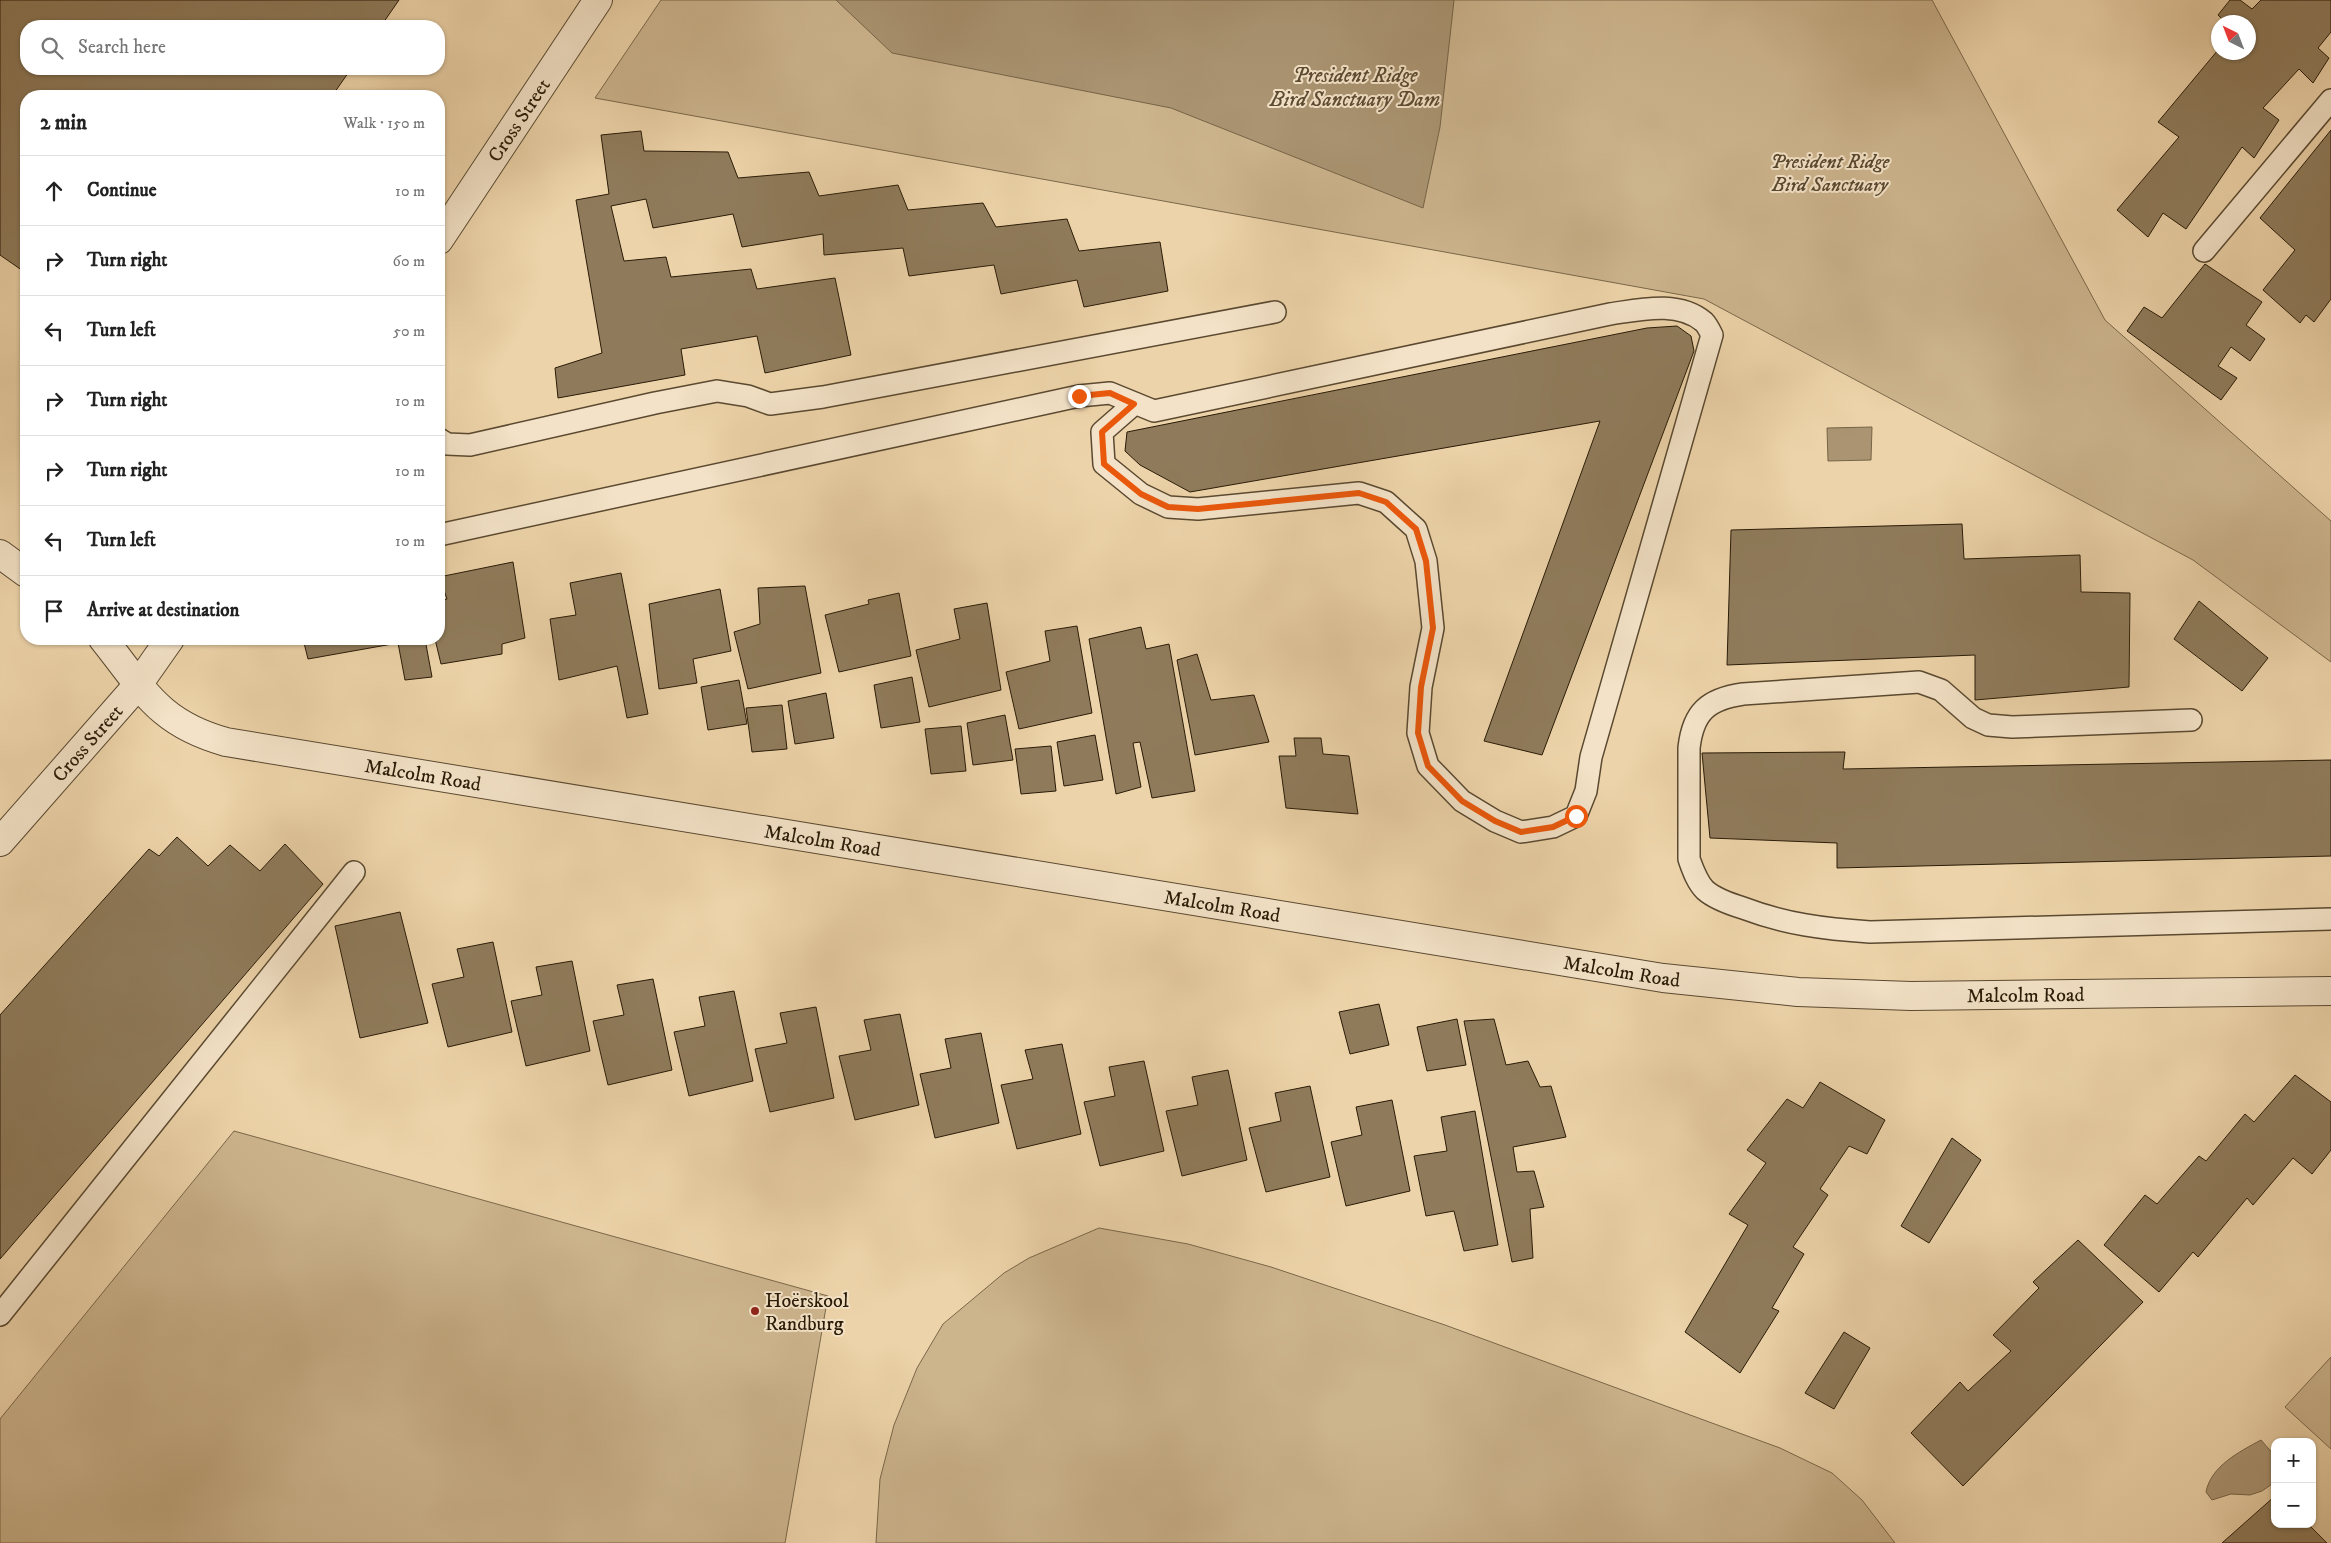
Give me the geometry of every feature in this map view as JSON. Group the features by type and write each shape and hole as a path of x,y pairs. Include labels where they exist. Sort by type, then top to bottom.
{"street":[{"name":"Cross Street","path":"445,231 598,0"},
{"path":"0,554 20,569"},
{"name":"Malcolm Road","path":"107,645 137,686 159,708 181,725 202,735 226,742 1663,978 1798,992 1912,996 2331,991"},
{"name":"Cross Street","path":"0,842 137,686 166,645"}],"lane":[{"path":"2204,250 2331,100"},
{"path":"445,534 1079,396 1110,393 1154,411 1600,316 1657,307 1684,312 1705,322 1712,335 1591,757 1586,791 1576,816 1553,827 1521,832 1495,821 1462,801 1428,766 1418,733 1421,687 1433,628 1426,561 1416,529 1386,502 1359,493 1198,509 1168,507 1141,494 1104,464 1102,432 1134,404"},
{"path":"445,443 470,445 655,403 718,392 748,396 770,404 823,397 1275,312"},
{"path":"2191,720 2012,727 1988,725 1973,718 1941,690 1919,682 1722,697 1698,715 1691,731 1689,748 1690,859 1694,874 1705,889 1723,901 1774,920 1825,929 1890,931 2331,919"},
{"path":"0,1315 354,872"}],"green space":[{"name":"President Ridge Bird Sanctuary","path":"661,0 1932,0 2105,320 2331,521 2331,662 2193,560 1704,299 595,98"},
{"path":"234,1131 828,1296 785,1543 0,1543 0,1419"},
{"path":"1099,1228 1188,1244 1271,1267 1445,1325 1780,1448 1832,1473 1862,1500 1895,1543 876,1543 880,1479 894,1425 917,1368 943,1324 1004,1273 1029,1258"},
{"path":"2331,1357 2331,1449 2285,1407"}],"water":[{"name":"President Ridge Bird Sanctuary Dam","path":"836,0 1454,0 1440,127 1423,208 1171,108 892,53"},
{"path":"1872,427 1871,460 1828,461 1827,428"},
{"path":"2261,1440 2271,1451 2271,1485 2262,1491 2250,1495 2231,1494 2212,1500 2206,1492 2214,1475 2227,1461"}],"building":[{"path":"0,0 399,0 385,20 20,20 20,75 347,75 336,90 20,90 20,269 0,255"},
{"path":"2230,0 2240,0 2252,9 2261,0 2331,0 2331,32 2318,48 2329,58 2313,83 2299,69 2263,108 2279,120 2254,158 2242,147 2186,229 2163,213 2148,237 2117,210 2179,137 2158,122 2211,58 2211,60 2256,60 2256,15 2218,15"},
{"path":"2331,130 2331,299 2314,322 2306,315 2300,323 2263,290 2295,250 2260,218"},
{"path":"641,131 644,151 728,152 738,178 809,172 819,196 898,185 908,210 983,203 996,227 1067,219 1079,251 1160,242 1168,291 1084,307 1077,280 1001,294 994,265 909,276 903,248 824,255 823,234 742,247 733,214 653,228 646,199 611,206 624,261 666,257 671,277 751,269 757,289 835,278 851,355 765,373 757,336 681,349 685,375 558,398 555,368 602,353 576,200 609,194 601,135"},
{"path":"2205,264 2262,302 2246,325 2265,339 2250,361 2231,347 2218,366 2237,378 2221,400 2127,331 2144,307 2162,318"},
{"path":"1677,326 1691,336 1694,351 1542,755 1484,741 1600,421 1190,492 1140,465 1125,451 1127,432 1647,328"},
{"path":"1962,524 1964,559 2080,555 2081,592 2130,593 2129,687 1975,700 1975,655 1727,665 1731,530"},
{"path":"513,562 525,638 502,644 502,654 441,664 436,645 445,645 445,600 447,599 445,594 445,576"},
{"path":"621,573 648,714 627,718 617,666 559,680 550,619 576,615 570,583"},
{"path":"805,586 821,673 748,689 734,632 760,624 758,588"},
{"path":"720,589 731,651 693,659 697,683 659,689 649,604"},
{"path":"899,593 911,656 839,672 825,615 869,604 868,600"},
{"path":"2199,601 2268,658 2242,691 2174,639"},
{"path":"987,603 1001,690 929,707 916,650 960,639 954,609"},
{"path":"1077,626 1092,713 1019,729 1006,672 1050,661 1045,631"},
{"path":"1141,627 1146,649 1169,644 1195,791 1152,798 1140,742 1133,743 1141,787 1116,794 1089,639"},
{"path":"304,645 387,645 308,659"},
{"path":"398,645 426,645 432,677 405,680"},
{"path":"1197,654 1211,700 1254,695 1269,742 1195,755 1177,660"},
{"path":"912,677 920,722 881,728 874,685"},
{"path":"739,680 747,724 708,730 701,687"},
{"path":"826,693 834,738 795,744 788,701"},
{"path":"782,705 787,749 752,752 746,708"},
{"path":"1005,715 1013,760 973,765 967,723"},
{"path":"961,726 966,771 931,774 925,729"},
{"path":"1095,735 1103,780 1064,786 1057,742"},
{"path":"1294,738 1321,738 1323,754 1349,756 1358,814 1286,808 1279,756 1296,756"},
{"path":"1051,746 1056,791 1021,794 1015,749"},
{"path":"1845,752 1843,769 2331,760 2331,856 1837,868 1837,843 1710,838 1702,753"},
{"path":"177,837 208,866 230,845 260,871 285,844 323,884 0,1259 0,1015 149,849 159,856"},
{"path":"400,912 428,1023 360,1038 335,926"},
{"path":"493,942 512,1032 448,1047 432,984 464,977 457,949"},
{"path":"572,961 590,1051 526,1066 511,1001 542,995 536,967"},
{"path":"653,979 672,1070 608,1085 593,1021 624,1015 617,985"},
{"path":"734,991 753,1081 689,1096 674,1032 705,1026 699,997"},
{"path":"1379,1004 1389,1045 1350,1054 1339,1012"},
{"path":"816,1007 834,1098 770,1112 755,1049 787,1043 780,1013"},
{"path":"900,1014 919,1105 855,1120 839,1056 871,1050 864,1020"},
{"path":"1457,1019 1466,1065 1427,1071 1417,1027"},
{"path":"1494,1019 1506,1065 1528,1061 1540,1087 1551,1086 1566,1137 1513,1147 1517,1172 1534,1171 1544,1207 1530,1209 1533,1258 1512,1262 1464,1021"},
{"path":"981,1033 999,1123 935,1138 920,1074 951,1068 945,1039"},
{"path":"1062,1044 1081,1134 1017,1149 1001,1085 1033,1079 1025,1050"},
{"path":"1144,1061 1164,1151 1100,1166 1084,1102 1115,1096 1109,1067"},
{"path":"1228,1070 1247,1160 1182,1176 1166,1111 1198,1105 1192,1077"},
{"path":"2295,1075 2331,1102 2331,1150 2312,1174 2293,1158 2253,1205 2247,1198 2198,1257 2193,1252 2159,1292 2104,1245 2145,1195 2157,1204 2199,1156 2206,1161 2245,1114 2254,1122"},
{"path":"1820,1082 1885,1120 1867,1154 1849,1146 1820,1189 1828,1195 1793,1247 1804,1254 1772,1308 1779,1311 1740,1373 1685,1332 1748,1225 1729,1214 1766,1163 1747,1150 1787,1099 1803,1108"},
{"path":"1310,1086 1330,1177 1266,1192 1249,1128 1281,1121 1275,1093"},
{"path":"1392,1100 1410,1191 1346,1206 1331,1142 1362,1135 1356,1107"},
{"path":"1475,1111 1498,1245 1464,1251 1454,1211 1426,1216 1414,1156 1447,1151 1441,1117"},
{"path":"1952,1138 1981,1160 1929,1243 1901,1226"},
{"path":"2078,1240 2143,1302 1963,1486 1911,1433 1960,1382 1968,1391 2011,1351 1993,1335 2039,1288 2033,1282"},
{"path":"1844,1332 1870,1348 1834,1409 1805,1393"},
{"path":"2271,1500 2271,1528 2312,1528 2327,1543 2222,1543"}],"place":[{"name":"Hoërskool Randburg","path":"755,1311"}],"route":[{"path":"1079,396 1110,393 1134,404 1102,432 1104,464 1141,494 1168,507 1198,509 1359,493 1386,502 1416,529 1426,561 1433,628 1421,687 1418,733 1428,766 1462,801 1495,821 1521,832 1553,827 1576,816"}]}
